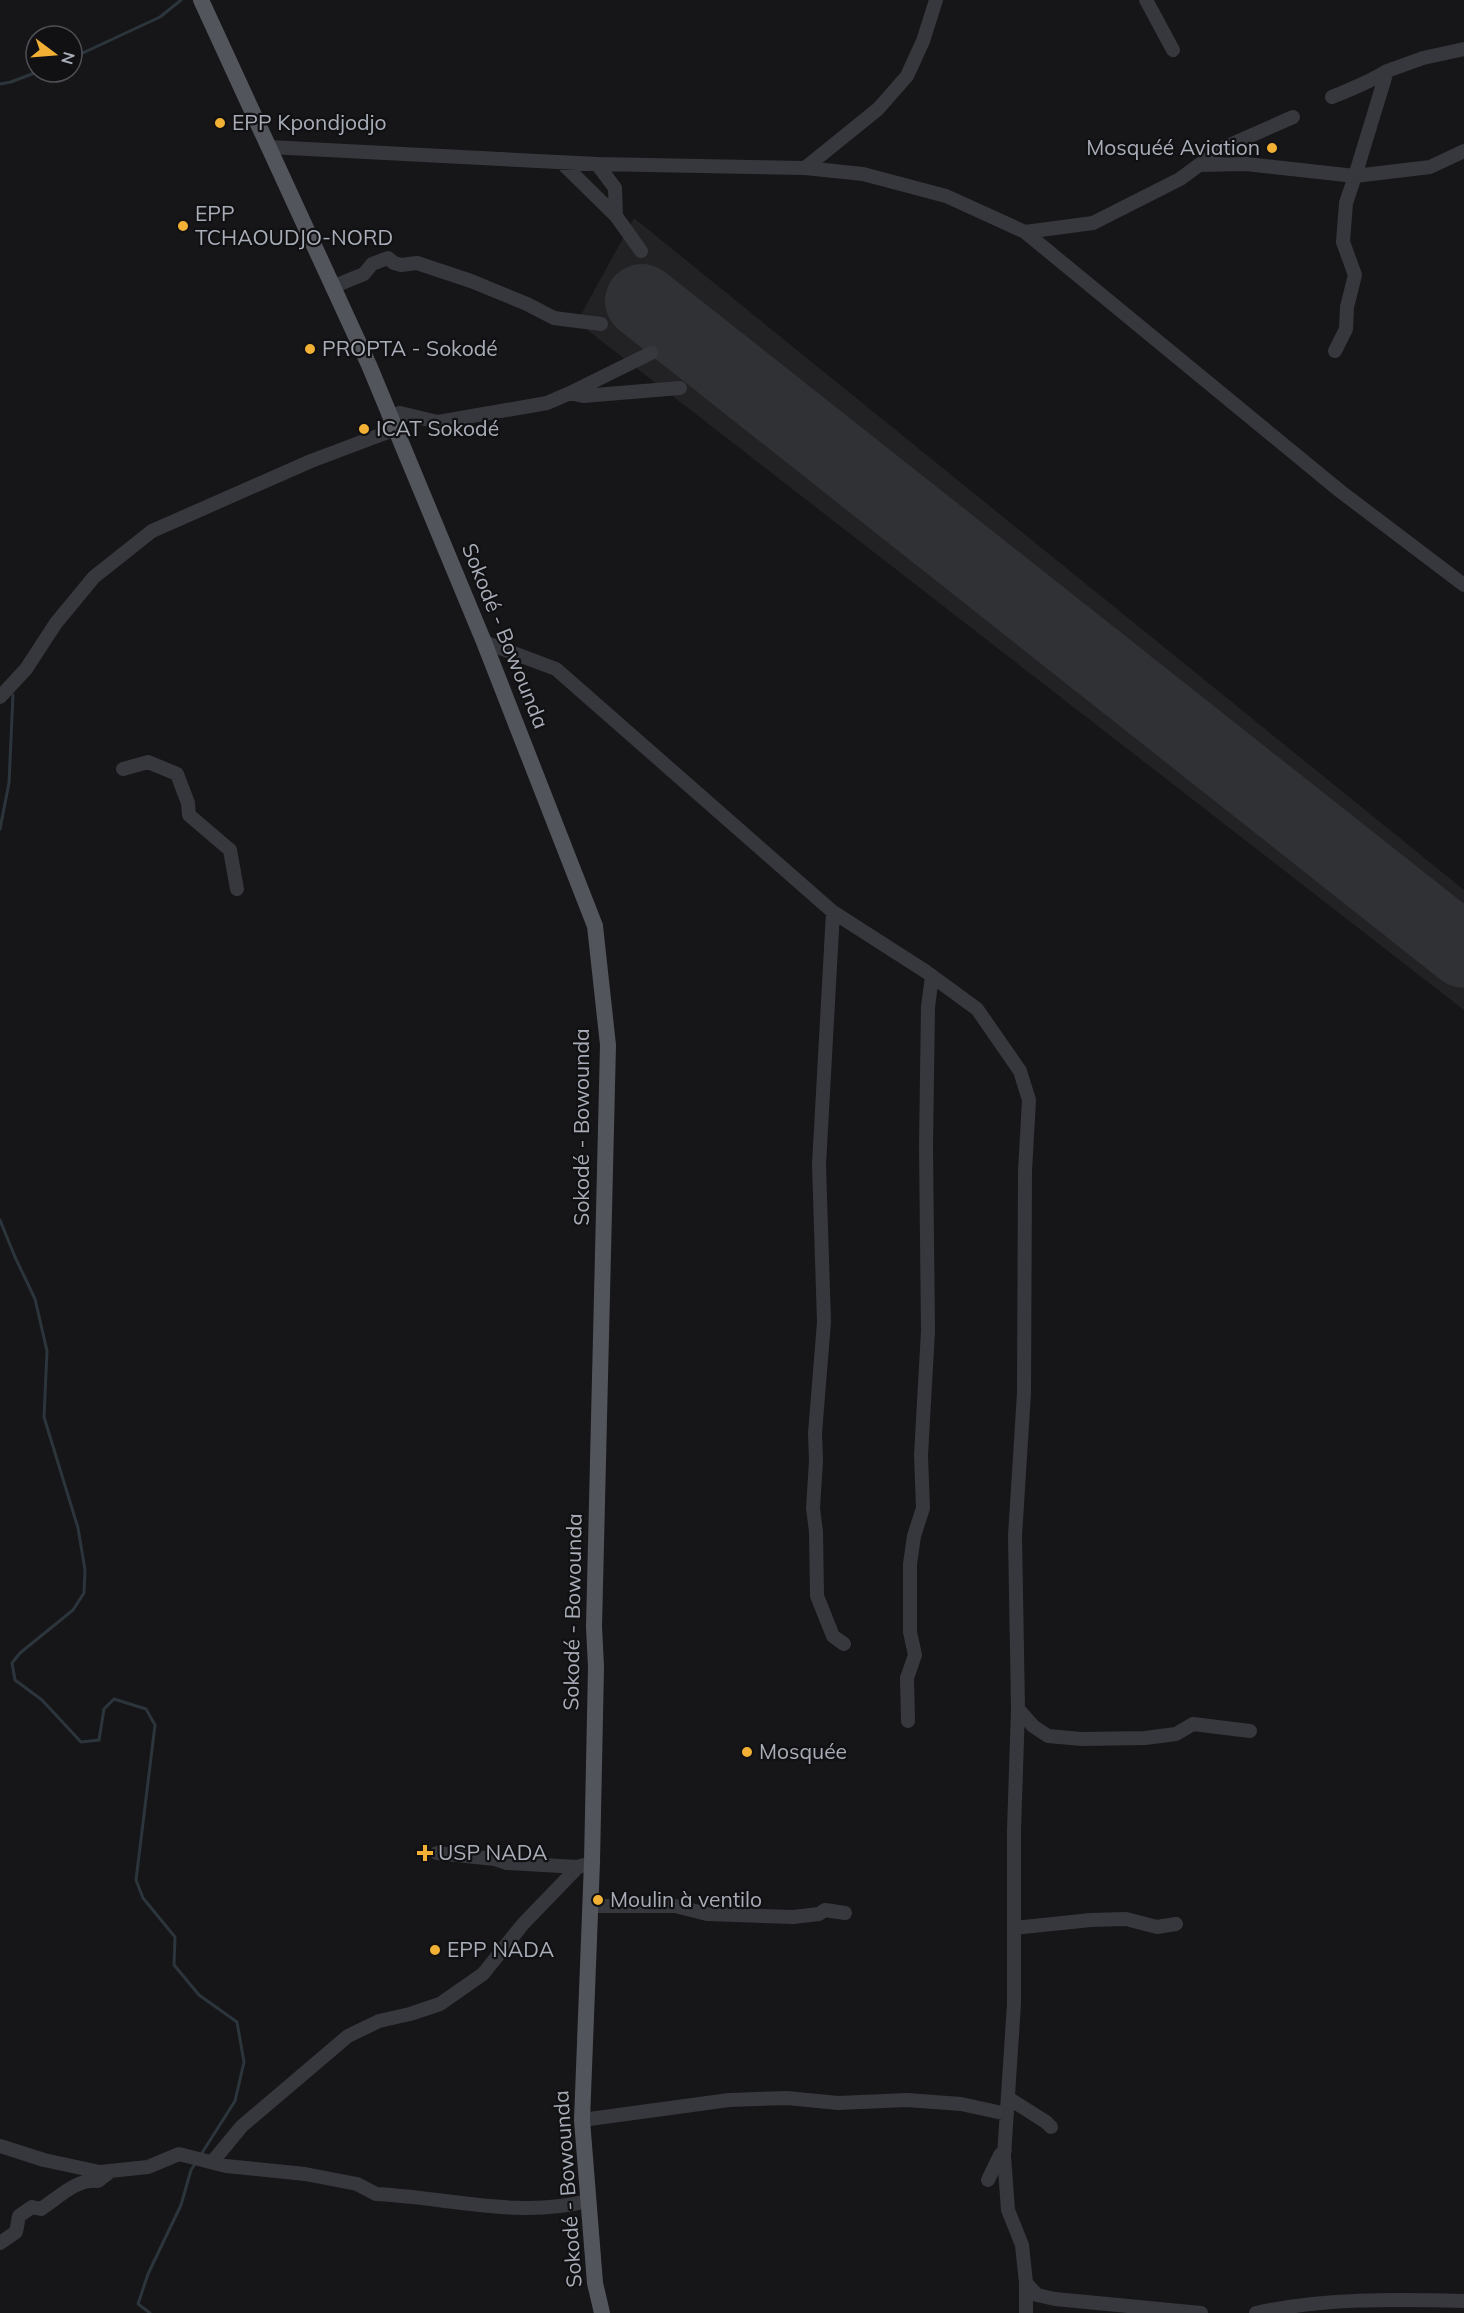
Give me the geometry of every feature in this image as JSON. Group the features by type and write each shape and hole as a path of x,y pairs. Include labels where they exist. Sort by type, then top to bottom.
{"main road":[{"name":"Sokodé - Bowounda","path":"201,0 369,365 484,642 595,926 608,1045 595,1604 596,1666 585,1864 590,1906 582,2120 595,2283 602,2313"}],"street":[{"path":"806,168 878,110 908,76 923,41 936,0"},
{"path":"1146,0 1173,51"},
{"path":"1332,97 1369,83 1387,71 1423,58 1464,49"},
{"path":"1335,351 1346,329 1347,307 1355,276 1343,242 1346,203 1387,71"},
{"path":"1025,232 1093,223 1180,179 1208,161 1223,147 1293,117"},
{"path":"269,147 562,163 806,168 863,174 946,196 1025,232 1340,491 1464,585"},
{"path":"1199,165 1246,164 1355,176 1430,167 1464,151"},
{"path":"562,163 616,216 640,252"},
{"path":"597,164 615,188 616,216"},
{"path":"332,287 364,274 372,264 388,258 393,263 401,265 417,263 471,281 554,318 601,324"},
{"path":"4,693 26,669 56,623 94,577 152,531 393,422 400,412 438,422 547,403 651,353"},
{"path":"570,393 583,396 680,388"},
{"path":"484,642 556,669 833,912 932,976 978,1009 1020,1071 1029,1100 1025,1171 1024,1393 1015,1536 1018,1709 1014,1830 1014,2004 1005,2150 1008,2210 1023,2245 1026,2313"},
{"path":"123,769 148,762 177,774 188,803 189,815 230,850 237,888"},
{"path":"833,912 819,1165 824,1322 815,1433 813,1508 816,1532 817,1596 832,1636 844,1644"},
{"path":"908,1721 907,1678 915,1655 910,1632 910,1564 914,1536 922,1508 923,1392 928,1331 926,1146 928,1007 932,976"},
{"path":"1018,1709 1033,1726 1048,1736 1082,1739 1145,1738 1176,1734 1193,1724 1250,1731"},
{"path":"437,1853 495,1859 507,1863 585,1864"},
{"path":"213,2161 242,2126 348,2036 379,2021 440,2004 483,1974 524,1924 585,1864"},
{"path":"590,1906 675,1906 707,1914 793,1917 819,1914 825,1910 845,1913"},
{"path":"1014,1928 1091,1920 1126,1919 1157,1927 1176,1924"},
{"path":"582,2120 729,2100 787,2098 838,2103 907,2100 961,2104 1007,2120"},
{"path":"1008,2098 1050,2127"},
{"path":"990,2114 1007,2120"},
{"path":"0,2146 44,2160 100,2172 148,2167 179,2154 226,2166 305,2174 357,2184 375,2194 506,2207 565,2207 587,2201"},
{"path":"988,2180 1000,2155 1005,2150"},
{"path":"0,2243 16,2232 18,2216 32,2207 41,2209 81,2182 98,2181 111,2171"},
{"path":"1024,2274 1037,2295 1055,2299 1201,2313"},
{"path":"1256,2313 1309,2305 1390,2300 1464,2301"}],"shaded area":[{"path":"634,218 1464,890 1464,1010 577,322"}],"waterway":[{"path":"84,52 160,17 181,0"},
{"path":"0,84 24,77"},
{"path":"0,829 9,783 13,695"},
{"path":"0,1220 35,1299 47,1351 44,1417 78,1528 85,1570 84,1593 73,1610 20,1653 12,1663 15,1680 42,1700 81,1742 99,1740 104,1709 114,1699 146,1709 155,1725 136,1880 143,1898 175,1937 174,1965 199,1995 237,2022 244,2062 235,2101 200,2156"},
{"path":"150,2313 138,2304 148,2274 181,2205 191,2170 195,2164"}],"runway":[{"path":"642,301 1464,951"}],"place":[{"name":"EPP Kpondjodjo","path":"220,123"},
{"name":"Mosquéé Aviation","path":"1272,148"},
{"name":"EPP TCHAOUDJO-NORD","path":"183,226"},
{"name":"PROPTA - Sokodé","path":"310,349"},
{"name":"ICAT Sokodé","path":"364,429"},
{"name":"Mosquée","path":"747,1752"},
{"name":"USP NADA","path":"425,1853"},
{"name":"Moulin à ventilo","path":"598,1900"},
{"name":"EPP NADA","path":"435,1950"}]}
